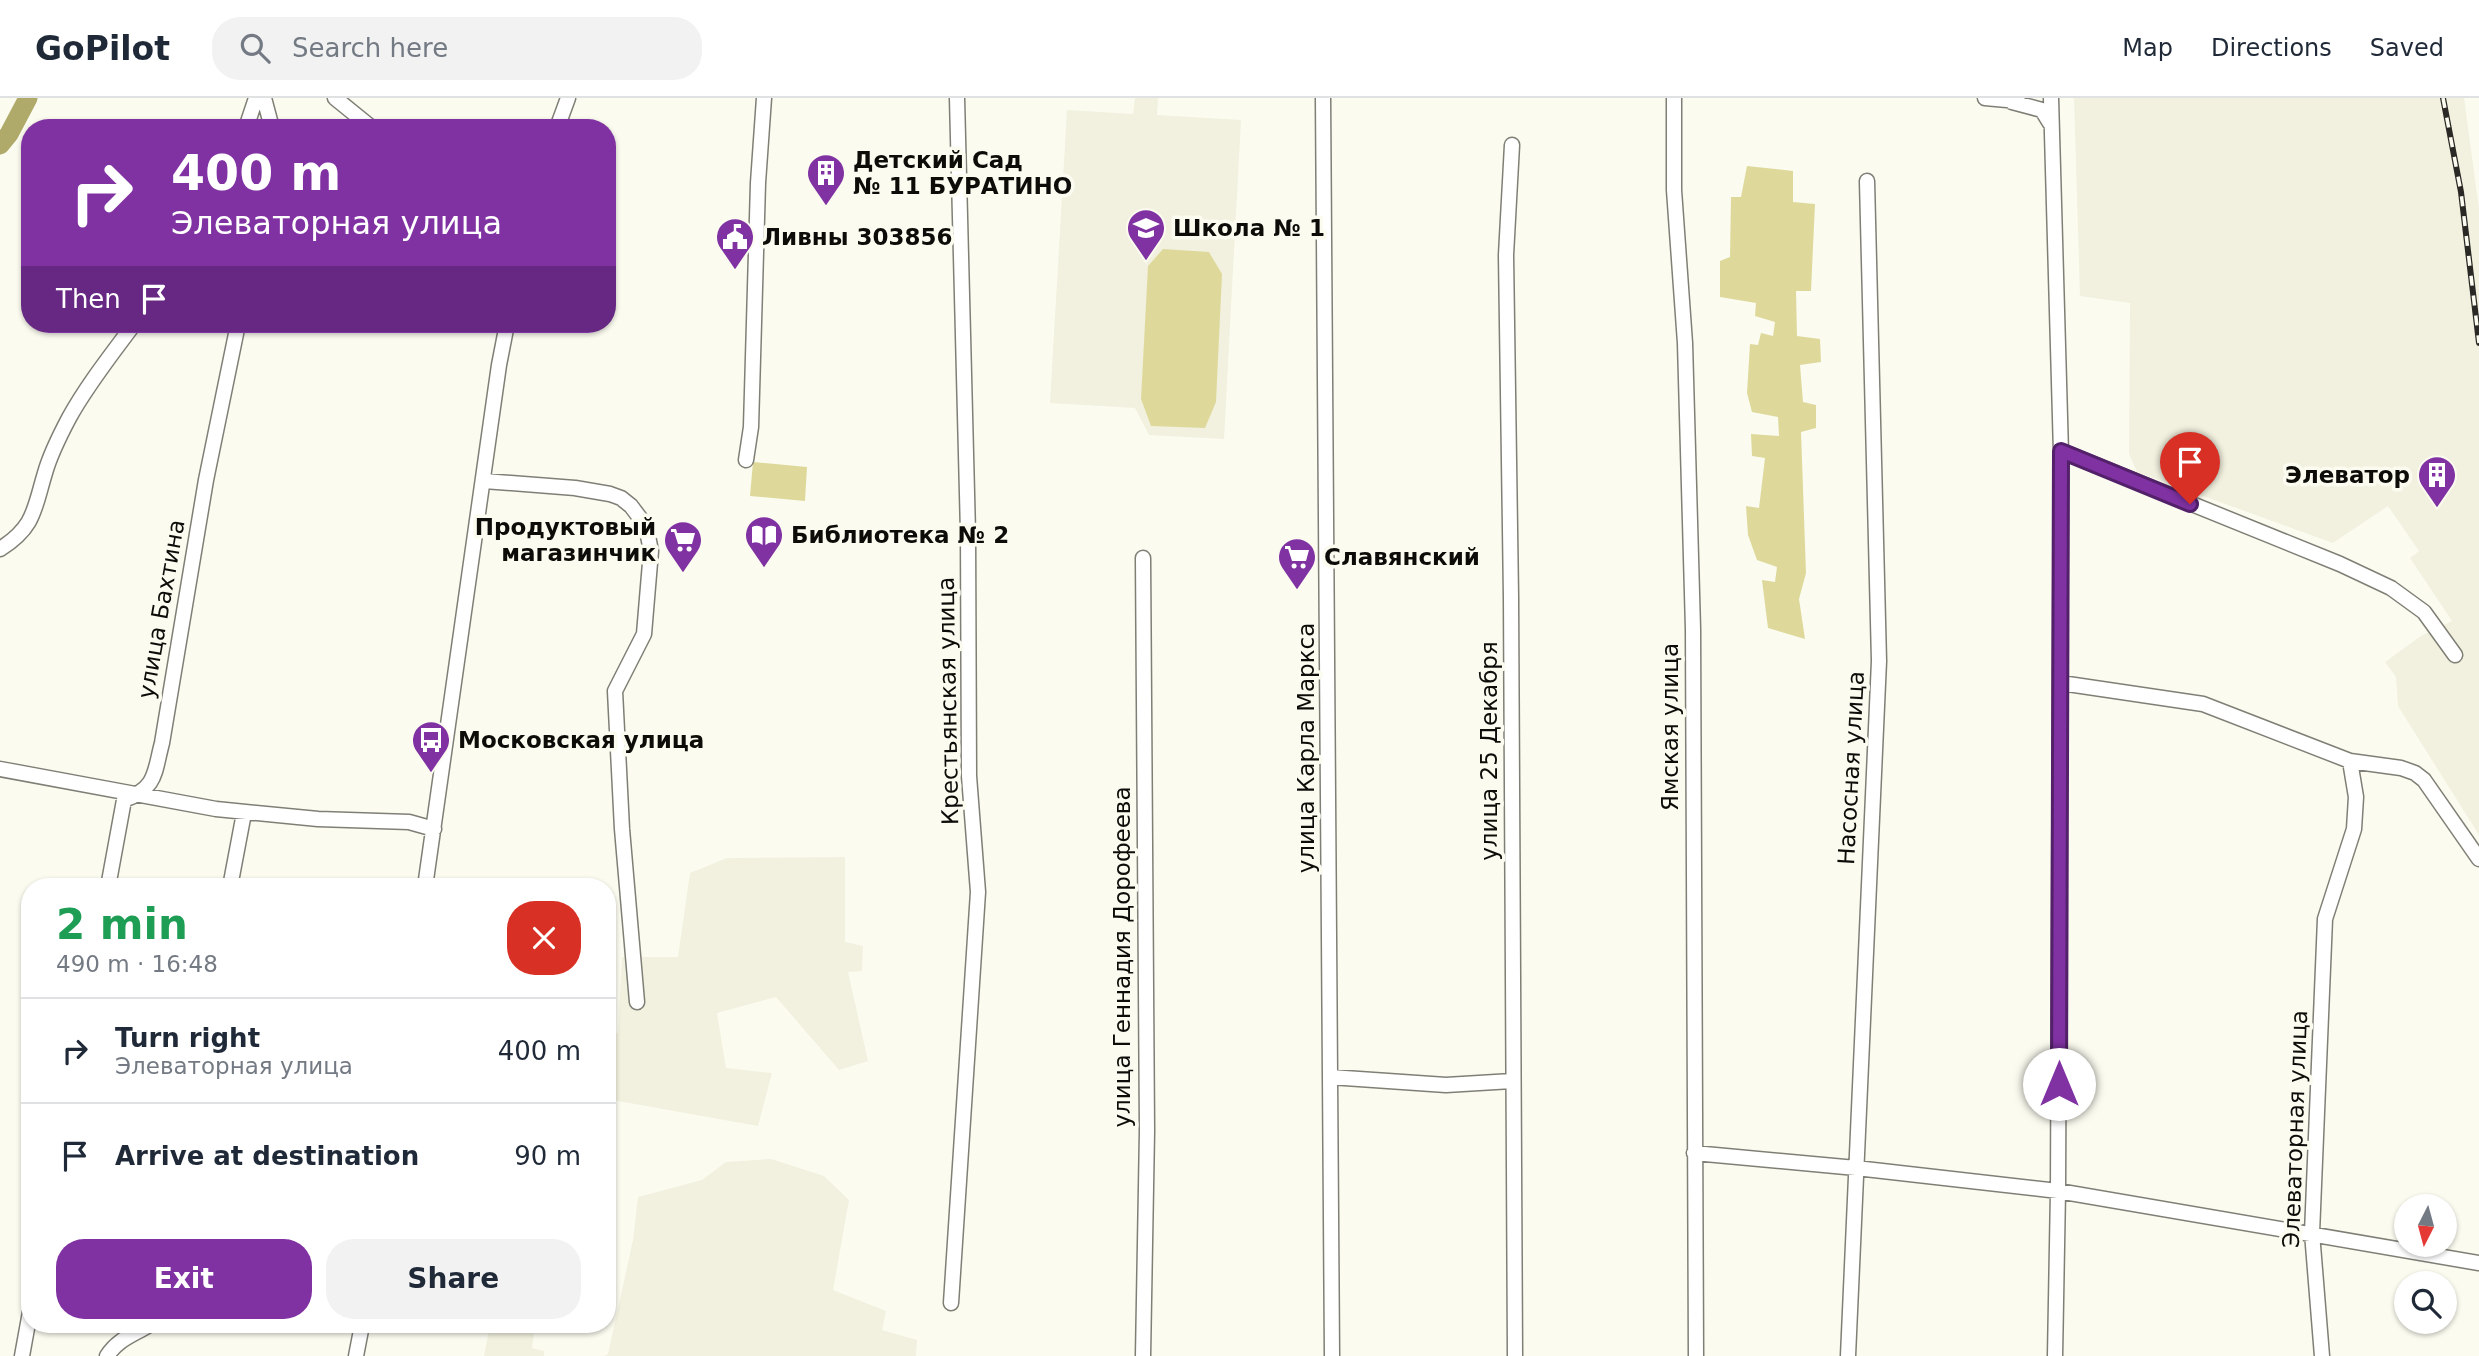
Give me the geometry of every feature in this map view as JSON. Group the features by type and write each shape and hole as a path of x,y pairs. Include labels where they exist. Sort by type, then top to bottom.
{"street":[{"path":"249,119 256,98"},
{"path":"264,98 270,119"},
{"path":"335,98 361,119"},
{"path":"560,119 568,98"},
{"path":"746,460 751,427 757,196 764,98"},
{"name":"Крестьянская улица","path":"951,1303 978,892 969,776 968,533 957,98"},
{"name":"улица Карла Маркса","path":"1323,98 1332,1356"},
{"name":"Ямская улица","path":"1674,98 1674,190 1685,343 1693,629 1696,1356"},
{"path":"1985,98 2042,110 2051,125"},
{"path":"2012,102 2029,98"},
{"path":"2050,98 2061,451 2055,1356"},
{"name":"улица 25 Декабря","path":"1512,145 1506,256 1511,569 1515,1356"},
{"name":"Насосная улица","path":"1848,1356 1879,661 1867,181"},
{"path":"0,550 13,541 35,512 46,470 71,415 128,333"},
{"name":"улица Бахтина","path":"110,878 124,800 138,795 152,782 162,743 206,480 236,333"},
{"path":"426,878 506,333"},
{"path":"2061,451 2340,564 2391,588 2424,612 2455,655"},
{"path":"484,481 575,488 610,494 631,506 646,526 651,551 644,634 615,691 622,829 637,1002"},
{"name":"улица Геннадия Дорофеева","path":"1143,558 1147,1131 1143,1356"},
{"path":"2061,683 2203,704 2350,761 2401,768 2415,773 2424,780 2479,859"},
{"name":"Элеваторная улица","path":"2322,1356 2312,1233 2325,919 2352,841 2356,816 2350,761"},
{"path":"0,769 244,813 409,822 434,829"},
{"path":"232,878 244,813"},
{"path":"1330,1077 1446,1085 1512,1081"},
{"path":"1694,1153 2058,1191 2479,1263"},
{"path":"22,1356 26,1333"},
{"path":"107,1356 114,1345 133,1333"},
{"path":"356,1356 360,1333"}],"shaded area":[{"name":"Школа № 1","path":"1135,98 1158,98 1157,115 1241,120 1224,439 1149,435 1135,408 1050,403 1067,110 1133,114"},
{"path":"2074,98 2464,98 2479,209 2479,835 2398,706 2396,677 2385,662 2421,636 2452,621 2410,558 2419,551 2388,506 2333,543 2137,472 2129,454 2130,303 2080,296"},
{"path":"1747,166 1793,171 1793,202 1815,204 1811,291 1796,291 1797,336 1820,339 1821,362 1800,365 1803,402 1816,405 1816,428 1801,432 1806,573 1799,599 1805,639 1768,628 1762,580 1775,582 1777,567 1757,560 1748,535 1746,506 1759,508 1765,458 1752,456 1751,434 1779,436 1778,417 1752,412 1747,393 1750,344 1758,345 1761,333 1773,336 1775,322 1755,316 1756,303 1720,297 1720,261 1730,257 1731,197 1741,197"},
{"path":"1163,249 1209,252 1222,274 1216,402 1205,428 1151,426 1141,399 1148,266"},
{"path":"753,462 807,467 805,501 750,496"},
{"path":"845,857 845,942 863,946 862,971 848,972 868,1061 839,1070 776,997 717,1013 726,1068 772,1073 758,1126 616,1101 616,1033 622,957 678,957 690,873 727,858"},
{"path":"771,1159 824,1176 849,1200 833,1290 886,1311 882,1330 917,1340 916,1356 604,1356 608,1354 613,1333 616,1333 616,1318 633,1240 638,1197 702,1180 726,1162"},
{"path":"488,1333 534,1333 532,1348 544,1351 544,1356 484,1356"}],"waterway":[{"path":"0,145 9,134 28,98"}],"railway":[{"path":"2443,98 2461,192 2479,343"}],"place":[{"name":"Детский Сад № 11 БУРАТИНО","path":"826,207"},
{"name":"Школа № 1","path":"1146,262"},
{"name":"Ливны 303856","path":"735,271"},
{"name":"Элеватор","path":"2437,509"},
{"name":"Библиотека № 2","path":"764,569"},
{"name":"Продуктовый магазинчик","path":"683,574"},
{"name":"Славянский","path":"1297,591"},
{"name":"Московская улица","path":"431,774"}],"route":[{"path":"2059,1084 2061,451 2190,504"}]}
